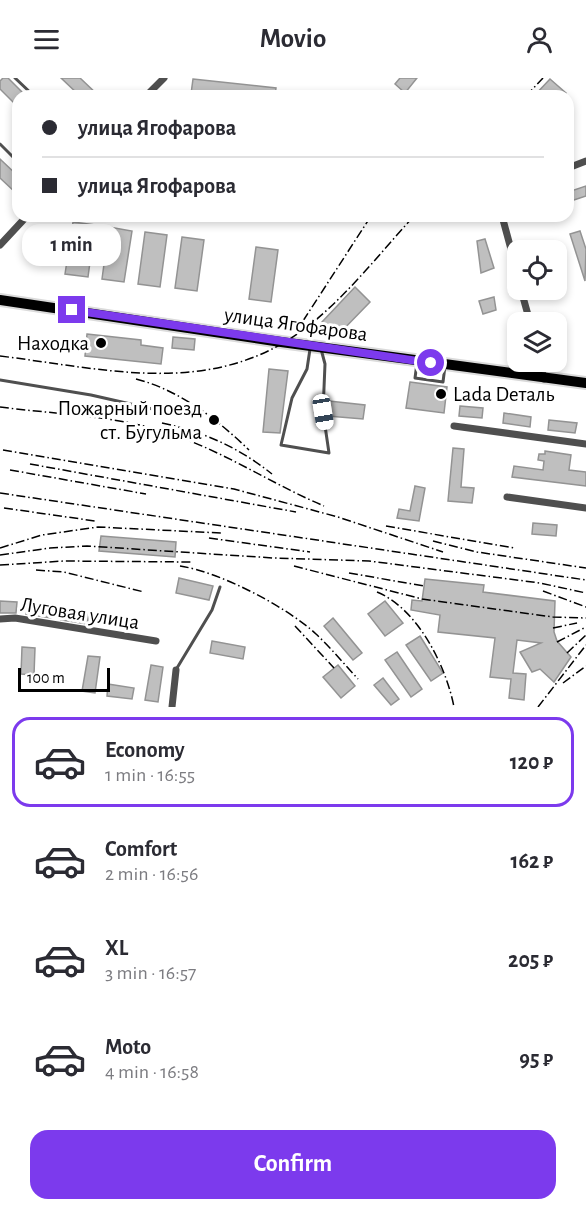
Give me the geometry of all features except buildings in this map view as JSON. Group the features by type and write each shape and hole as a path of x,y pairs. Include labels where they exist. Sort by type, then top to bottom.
{"main road":[{"name":"улица Ягофарова","path":"0,300 315,347 586,383"}],"street":[{"path":"152,90 164,78"},
{"path":"1,241 21,222"},
{"path":"504,222 509,240"},
{"path":"542,372 544,378"},
{"path":"454,426 586,444"},
{"path":"507,497 586,508"},
{"name":"Луговая улица","path":"0,619 15,618 156,641"},
{"path":"172,707 176,670"}],"lane":[{"path":"15,78 28,90"},
{"path":"0,144 12,156"},
{"path":"315,347 325,364 323,412 329,453 281,445 292,398 315,347"},
{"path":"417,361 415,378 442,382 446,365"},
{"path":"0,380 91,395 179,415"},
{"path":"176,670 212,609 220,586"}],"railway":[{"path":"532,90 543,78"},
{"path":"303,321 367,222"},
{"path":"0,356 119,372 197,371 234,364 271,349 322,315 409,222"},
{"path":"136,379 167,390 197,407 249,450"},
{"path":"0,407 109,419 152,428 191,441 324,506"},
{"path":"162,423 192,431 233,448 272,474"},
{"path":"3,450 234,489 338,517 443,552"},
{"path":"30,464 296,512"},
{"path":"10,470 146,494"},
{"path":"0,493 586,580"},
{"path":"4,508 95,521"},
{"path":"386,526 514,548"},
{"path":"0,548 42,535 98,527 221,533"},
{"path":"209,538 310,552"},
{"path":"433,541 477,552 586,568"},
{"path":"0,555 50,548 87,546 274,558 369,561 540,583 586,593"},
{"path":"0,565 64,561 192,562"},
{"path":"180,566 214,575 271,602 316,634 358,679"},
{"path":"294,566 422,599 553,617 586,618"},
{"path":"36,570 64,572 144,592"},
{"path":"349,573 424,586"},
{"path":"543,591 586,607"},
{"path":"377,592 392,600 405,611 428,641 444,674 454,707"},
{"path":"553,628 577,623"},
{"path":"295,626 334,668"},
{"path":"557,642 586,627"},
{"path":"567,653 586,635"},
{"path":"538,707 586,645"},
{"path":"563,683 586,666"}],"place":[{"name":"Находка","path":"101,343"},
{"name":"Lada Dеталь","path":"441,394"},
{"name":"Пожарный поезд ст. Бугульма","path":"214,420"}],"route":[{"path":"72,310 431,363"}]}
